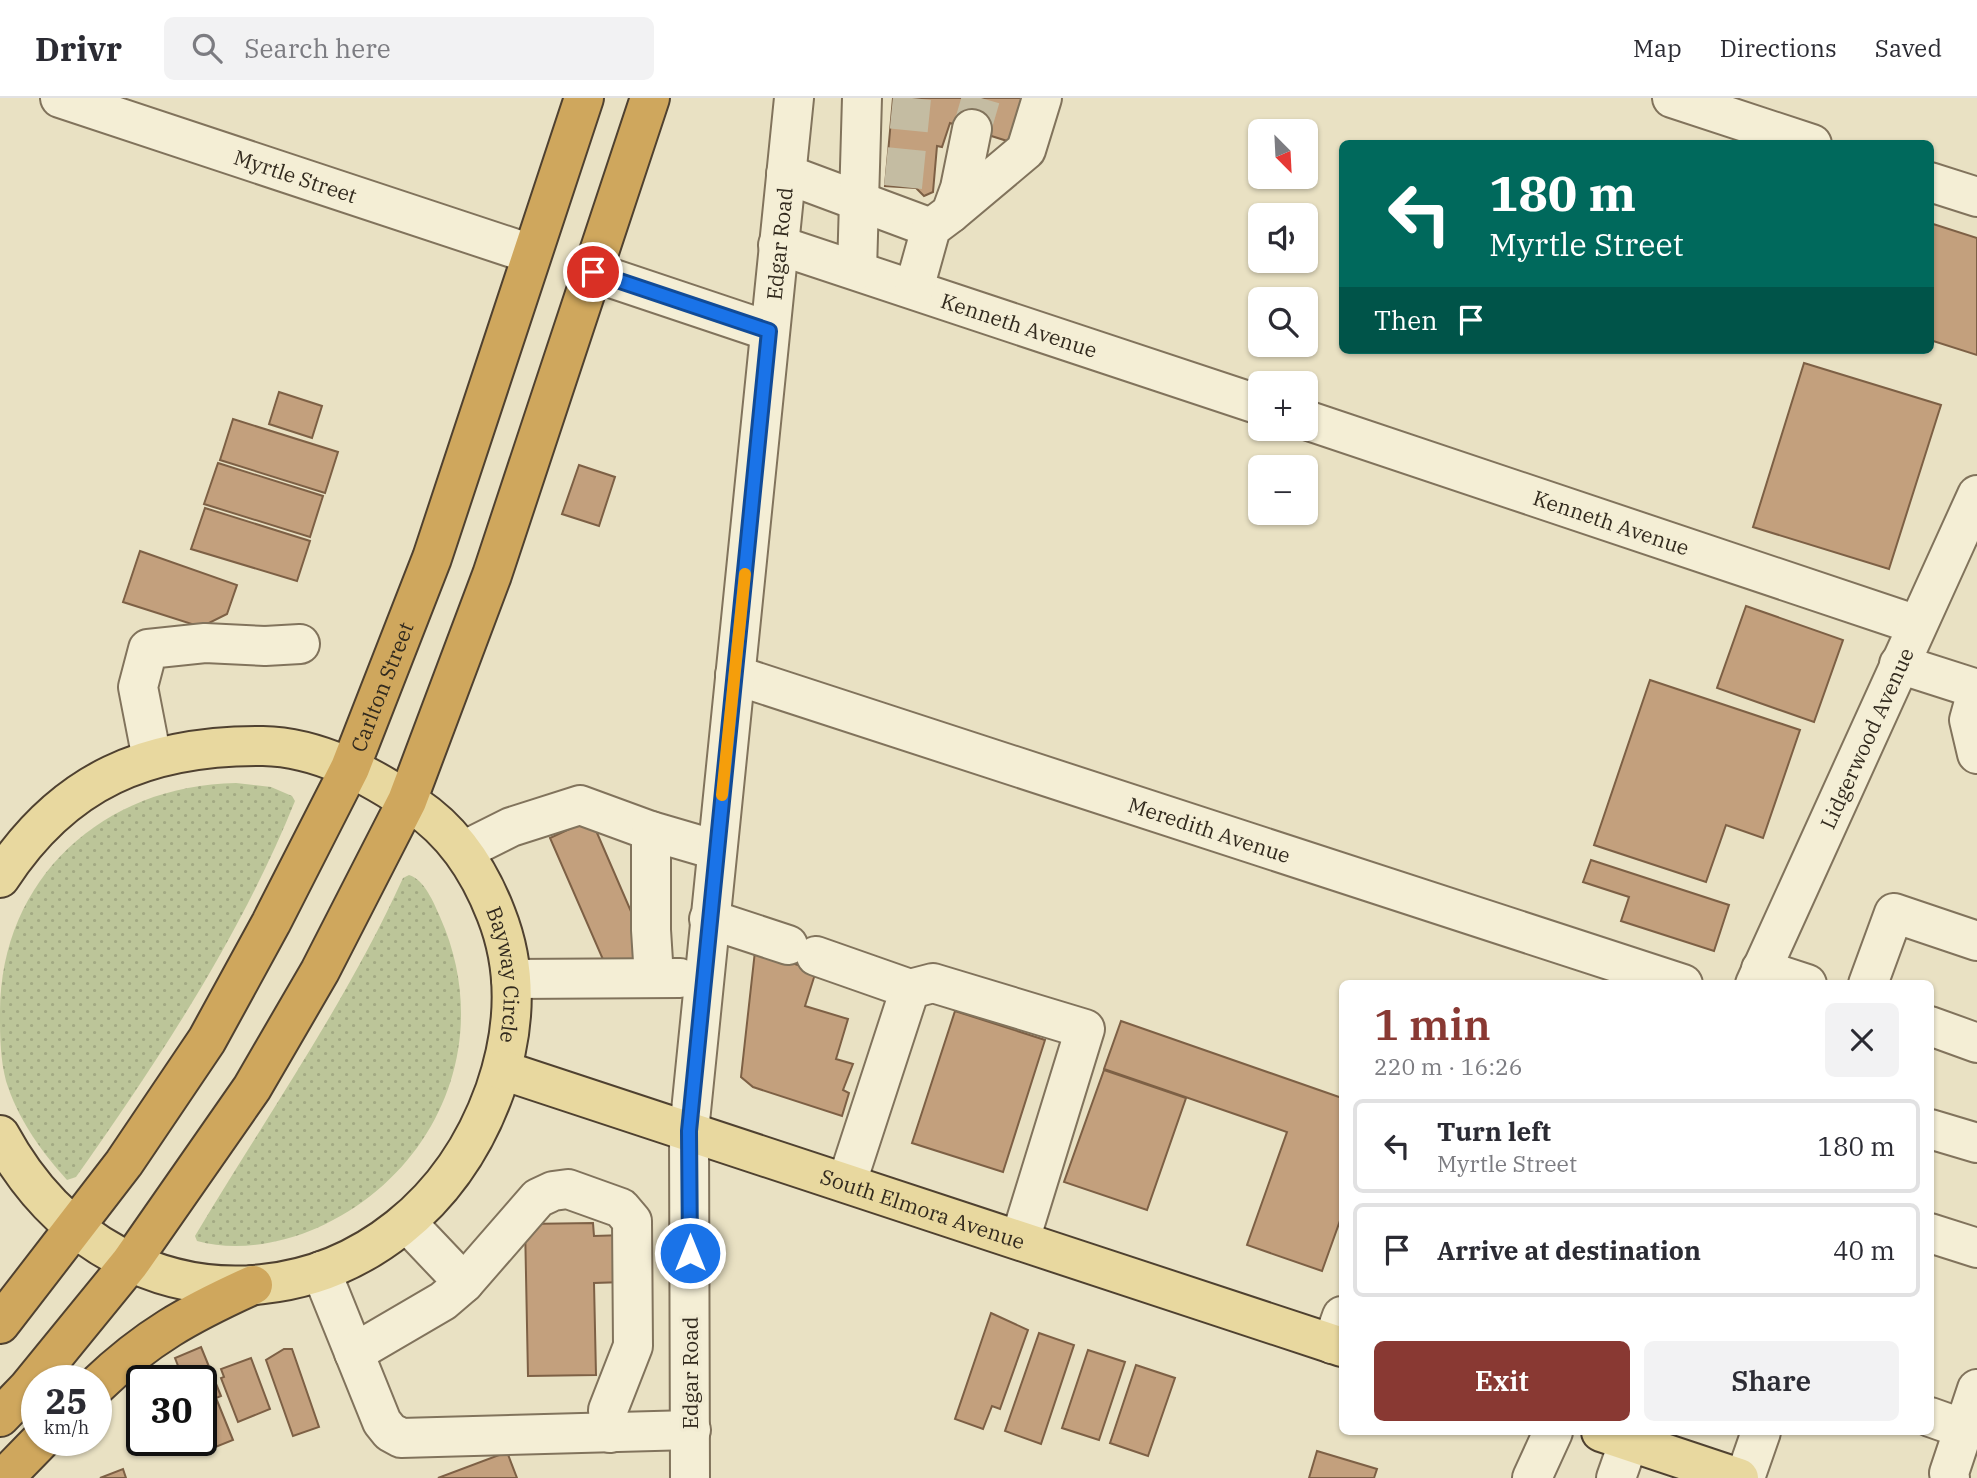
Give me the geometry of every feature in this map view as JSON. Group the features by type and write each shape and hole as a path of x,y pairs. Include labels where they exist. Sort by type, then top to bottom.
{"highway":[{"name":"Carlton Street","path":"0,1324 124,1163 207,1040 271,923 350,768 432,558 584,98"},
{"path":"0,1418 130,1263 253,1088 320,971 407,801 492,575 650,98"},
{"path":"112,1372 155,1335 203,1307 253,1285"},
{"path":"4,1478 25,1456"}],"main road":[{"name":"Bayway Circle","path":"0,878 37,827 63,803 84,789 152,759 192,751 268,746 305,752 350,768 407,801 447,831 463,851 484,886 503,932 511,979 512,1021 502,1070 483,1119 458,1164 407,1223 368,1250 321,1271 253,1285 194,1282 130,1263 74,1228 22,1170 0,1135"},
{"path":"0,838 37,827"},
{"name":"South Elmora Avenue","path":"502,1070 1020,1240 1339,1335"},
{"path":"1615,1436 1739,1478"}],"street":[{"name":"Myrtle Street","path":"60,98 531,254"},
{"name":"Edgar Road","path":"690,1478 689,1131 794,98"},
{"path":"856,270 862,98"},
{"path":"786,174 858,202 922,211 1026,150 1042,98"},
{"path":"1672,98 1800,140"},
{"path":"922,211 960,188 972,129"},
{"path":"1934,183 1977,197"},
{"path":"914,289 922,211"},
{"name":"Kenneth Avenue","path":"778,245 1248,401"},
{"path":"593,272 769,331"},
{"name":"Kenneth Avenue","path":"1318,424 1917,625"},
{"name":"Lidgerwood Avenue","path":"1758,976 1977,495"},
{"path":"152,759 138,687 148,649 205,643 265,646 300,644"},
{"path":"1899,664 1977,690 1969,720 1977,754"},
{"name":"Meredith Avenue","path":"734,675 1671,980"},
{"path":"463,851 511,827 580,805 651,831 716,850"},
{"path":"651,831 650,930 654,977"},
{"path":"1869,980 1894,913 1977,941"},
{"path":"709,919 910,989 933,983 1085,1029 1020,1240"},
{"path":"1758,976 1782,980"},
{"path":"511,979 703,979"},
{"path":"847,1182 910,989"},
{"path":"1934,1027 1977,1043"},
{"path":"1934,1130 1977,1143"},
{"path":"354,1353 443,1301 464,1283 538,1198 568,1189 621,1208 632,1221 634,1346 608,1410 610,1433"},
{"path":"407,1223 464,1283"},
{"path":"1934,1234 1977,1248"},
{"path":"321,1271 382,1422 390,1432 401,1438 691,1430"},
{"path":"1947,1476 1947,1423 1977,1389"},
{"path":"1532,1478 1552,1435"},
{"path":"1745,1478 1760,1435"},
{"path":"1615,1436 1616,1478"}],"green space":[{"path":"236,783 271,787 292,796 295,801 224,948 168,1042 76,1177 67,1180 39,1146 23,1121 4,1072 0,1012 5,964 18,920 40,881 68,848 103,821 143,801 188,788"},
{"path":"409,875 424,886 440,917 455,963 461,1010 457,1055 444,1098 424,1138 395,1174 359,1204 317,1228 258,1245 227,1246 197,1241 195,1236 304,1060 356,971 403,878"}],"building":[{"path":"893,98 1035,98 1020,145 950,123 942,147 937,146 933,192 924,196 916,188 885,186"},
{"path":"1934,224 1977,238 1977,355 1934,341"},
{"path":"1804,363 1941,405 1889,569 1753,527"},
{"path":"279,392 322,406 312,438 269,424"},
{"path":"233,419 338,452 325,493 220,460"},
{"path":"218,463 323,496 310,537 204,504"},
{"path":"579,465 615,477 599,526 562,514"},
{"path":"205,508 310,541 297,581 191,549"},
{"path":"140,551 237,585 227,614 201,627 123,602"},
{"path":"1746,606 1843,640 1814,722 1717,688"},
{"path":"1650,680 1800,730 1763,838 1726,825 1706,882 1594,845"},
{"path":"591,819 649,953 608,971 550,838"},
{"path":"1591,860 1729,905 1714,951 1621,921 1629,897 1583,882"},
{"path":"755,951 816,971 805,1006 848,1019 836,1059 853,1064 843,1090 849,1093 842,1116 753,1087 741,1077"},
{"path":"955,1011 1045,1040 1003,1172 912,1143"},
{"path":"1121,1021 1339,1097 1339,1223 1322,1271 1247,1245 1287,1132 1104,1069"},
{"path":"1104,1070 1186,1098 1147,1210 1064,1182"},
{"path":"593,1223 594,1236 624,1235 624,1282 594,1283 596,1375 528,1376 525,1224"},
{"path":"991,1313 1028,1330 1000,1409 992,1406 983,1429 955,1419"},
{"path":"1039,1333 1074,1345 1041,1444 1005,1431"},
{"path":"201,1347 208,1365 178,1365 175,1358"},
{"path":"284,1349 292,1349 319,1427 293,1436 266,1360"},
{"path":"1088,1350 1125,1362 1099,1440 1062,1428"},
{"path":"251,1358 270,1409 238,1422 221,1378 224,1377 221,1369"},
{"path":"1136,1365 1175,1378 1148,1456 1110,1443"},
{"path":"217,1400 233,1440 217,1446"},
{"path":"1317,1451 1377,1469 1374,1478 1309,1478"},
{"path":"507,1452 517,1478 438,1478"},
{"path":"123,1469 126,1478 100,1478"}],"tunnel":[{"path":"903,187 912,98"},
{"path":"972,129 981,98"}],"slow traffic":[{"path":"722,795 745,574"}],"route":[{"path":"593,272 769,331 689,1131 690,1253"}]}
